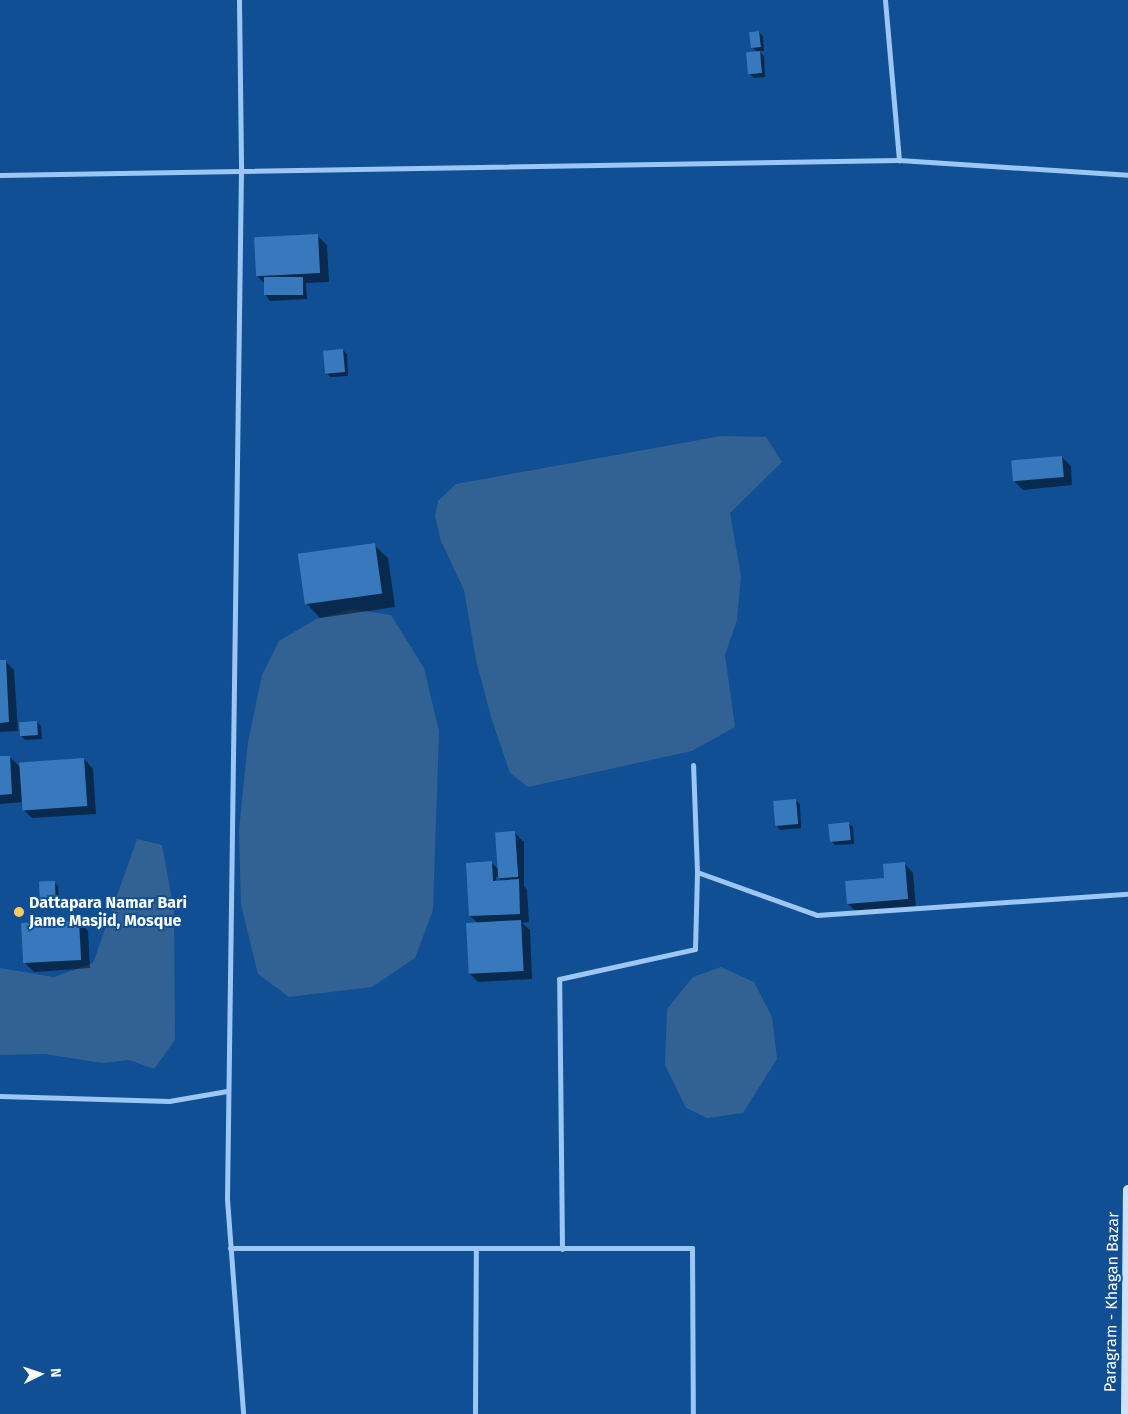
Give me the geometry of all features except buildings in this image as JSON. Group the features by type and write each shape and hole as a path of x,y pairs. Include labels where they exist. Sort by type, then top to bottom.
{"street":[{"path":"239,0 241,170 227,1091 230,1248 243,1414"},
{"path":"885,0 899,160"},
{"path":"0,175 899,160 1128,175"},
{"path":"562,1248 559,979 695,949 697,872 693,765"},
{"path":"697,872 817,915 1128,894"},
{"path":"0,1096 169,1101 227,1091"},
{"name":"Paragram - Khagan Bazar","path":"1126,1414 1128,1190"},
{"path":"230,1248 692,1248 693,1414"},
{"path":"474,1414 476,1248"}],"water":[{"path":"721,436 766,437 782,462 730,513 741,576 737,620 725,655 735,727 692,751 528,787 510,773 491,717 476,660 464,590 441,541 435,516 438,501 456,484"},
{"path":"353,609 391,615 424,668 439,731 433,910 415,958 372,987 289,997 258,974 241,905 239,830 248,742 262,675 279,641 316,619"},
{"path":"137,839 162,845 174,910 175,1040 154,1069 129,1060 102,1063 45,1054 0,1055 0,968 54,977 93,963"},
{"path":"721,967 754,982 772,1017 777,1059 743,1113 707,1118 686,1108 665,1065 667,1009 693,977"}],"place":[{"name":"Dattapara Namar Bari Jame Masjid, Mosque","path":"19,912"}]}
